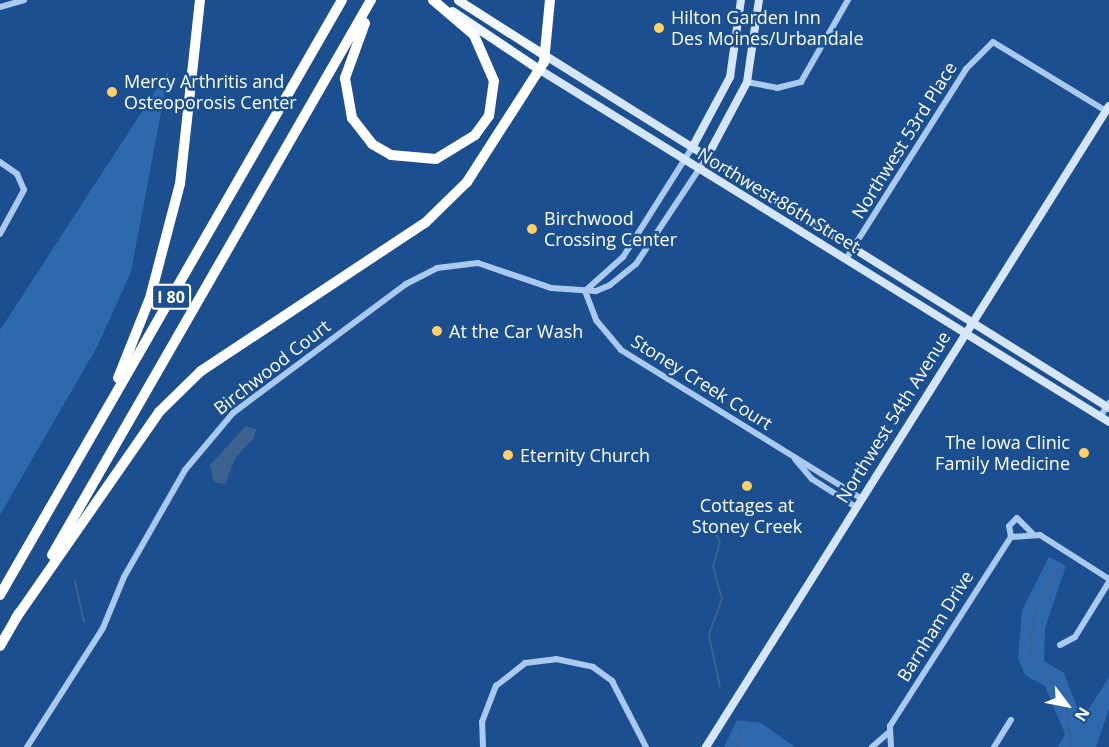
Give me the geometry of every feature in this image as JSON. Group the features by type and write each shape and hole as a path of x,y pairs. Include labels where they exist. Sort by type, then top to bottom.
{"highway":[{"path":"101,418 150,298 178,195 200,0"},
{"name":"I 80","path":"0,595 342,0"},
{"name":"I 80","path":"0,646 371,0"},
{"path":"376,0 348,62 347,106 372,144 391,155 423,160 467,143 489,116 494,94 484,51 434,0"},
{"path":"16,618 159,412 201,371 447,204 485,158 540,70 546,56 550,0"}],"main road":[{"name":"Northwest 86th Street","path":"434,0 697,170 846,259 1109,422"},
{"name":"Northwest 86th Street","path":"458,0 853,249 1108,406"},
{"path":"692,148 730,77 741,0"},
{"path":"706,157 747,82 759,0"},
{"name":"Northwest 54th Avenue","path":"706,747 1107,109"}],"street":[{"path":"0,7 24,0"},
{"path":"747,82 777,88 801,82 848,0"},
{"name":"Northwest 53rd Place","path":"846,259 966,69 993,42 1107,109"},
{"path":"585,291 623,257 692,148"},
{"name":"Birchwood Court","path":"27,747 103,628 124,577 190,462 233,413 406,284 437,268 492,265 551,288 585,291 604,288 631,269 706,157"},
{"path":"0,162 21,179 20,202 0,234"},
{"name":"Stoney Creek Court","path":"585,291 596,320 621,350 861,498"},
{"path":"1100,417 1108,406"},
{"name":"Stoney Creek Court","path":"795,459 812,479 856,507"},
{"path":"1032,533 1011,537 1009,526 1017,518 1032,533 1109,581 1075,637 1060,645"},
{"name":"Barnham Drive","path":"888,733 1001,548 1011,537"},
{"path":"483,747 482,722 496,686 525,663 556,658 593,667 612,681 646,747"},
{"path":"994,747 1011,720"},
{"path":"872,747 888,733 891,747"}],"shaded area":[{"path":"169,70 131,272 98,345 0,515 0,330"},
{"path":"246,426 256,429 254,438 236,457 225,484 214,482 210,465"},
{"path":"1049,557 1066,566 1045,628 1044,661 1064,673 1078,710 1085,715 1109,677 1109,709 1096,747 1058,747 1065,734 1045,686 1025,675 1018,658 1022,610"},
{"path":"737,720 761,723 795,747 724,747"}],"waterway":[{"path":"711,523 720,542 713,566 722,599 709,635 720,687"},
{"path":"1058,568 1035,610 1031,634 1032,657 1065,699 1071,747"},
{"path":"75,581 84,622"},
{"path":"736,747 741,731"}],"place":[{"name":"Hilton Garden Inn Des Moines/Urbandale","path":"659,28"},
{"name":"Mercy Arthritis and Osteoporosis Center","path":"112,92"},
{"name":"Birchwood Crossing Center","path":"532,229"},
{"name":"At the Car Wash","path":"437,331"},
{"name":"The Iowa Clinic Family Medicine","path":"1084,453"},
{"name":"Eternity Church","path":"508,455"},
{"name":"Cottages at Stoney Creek","path":"747,486"}]}
